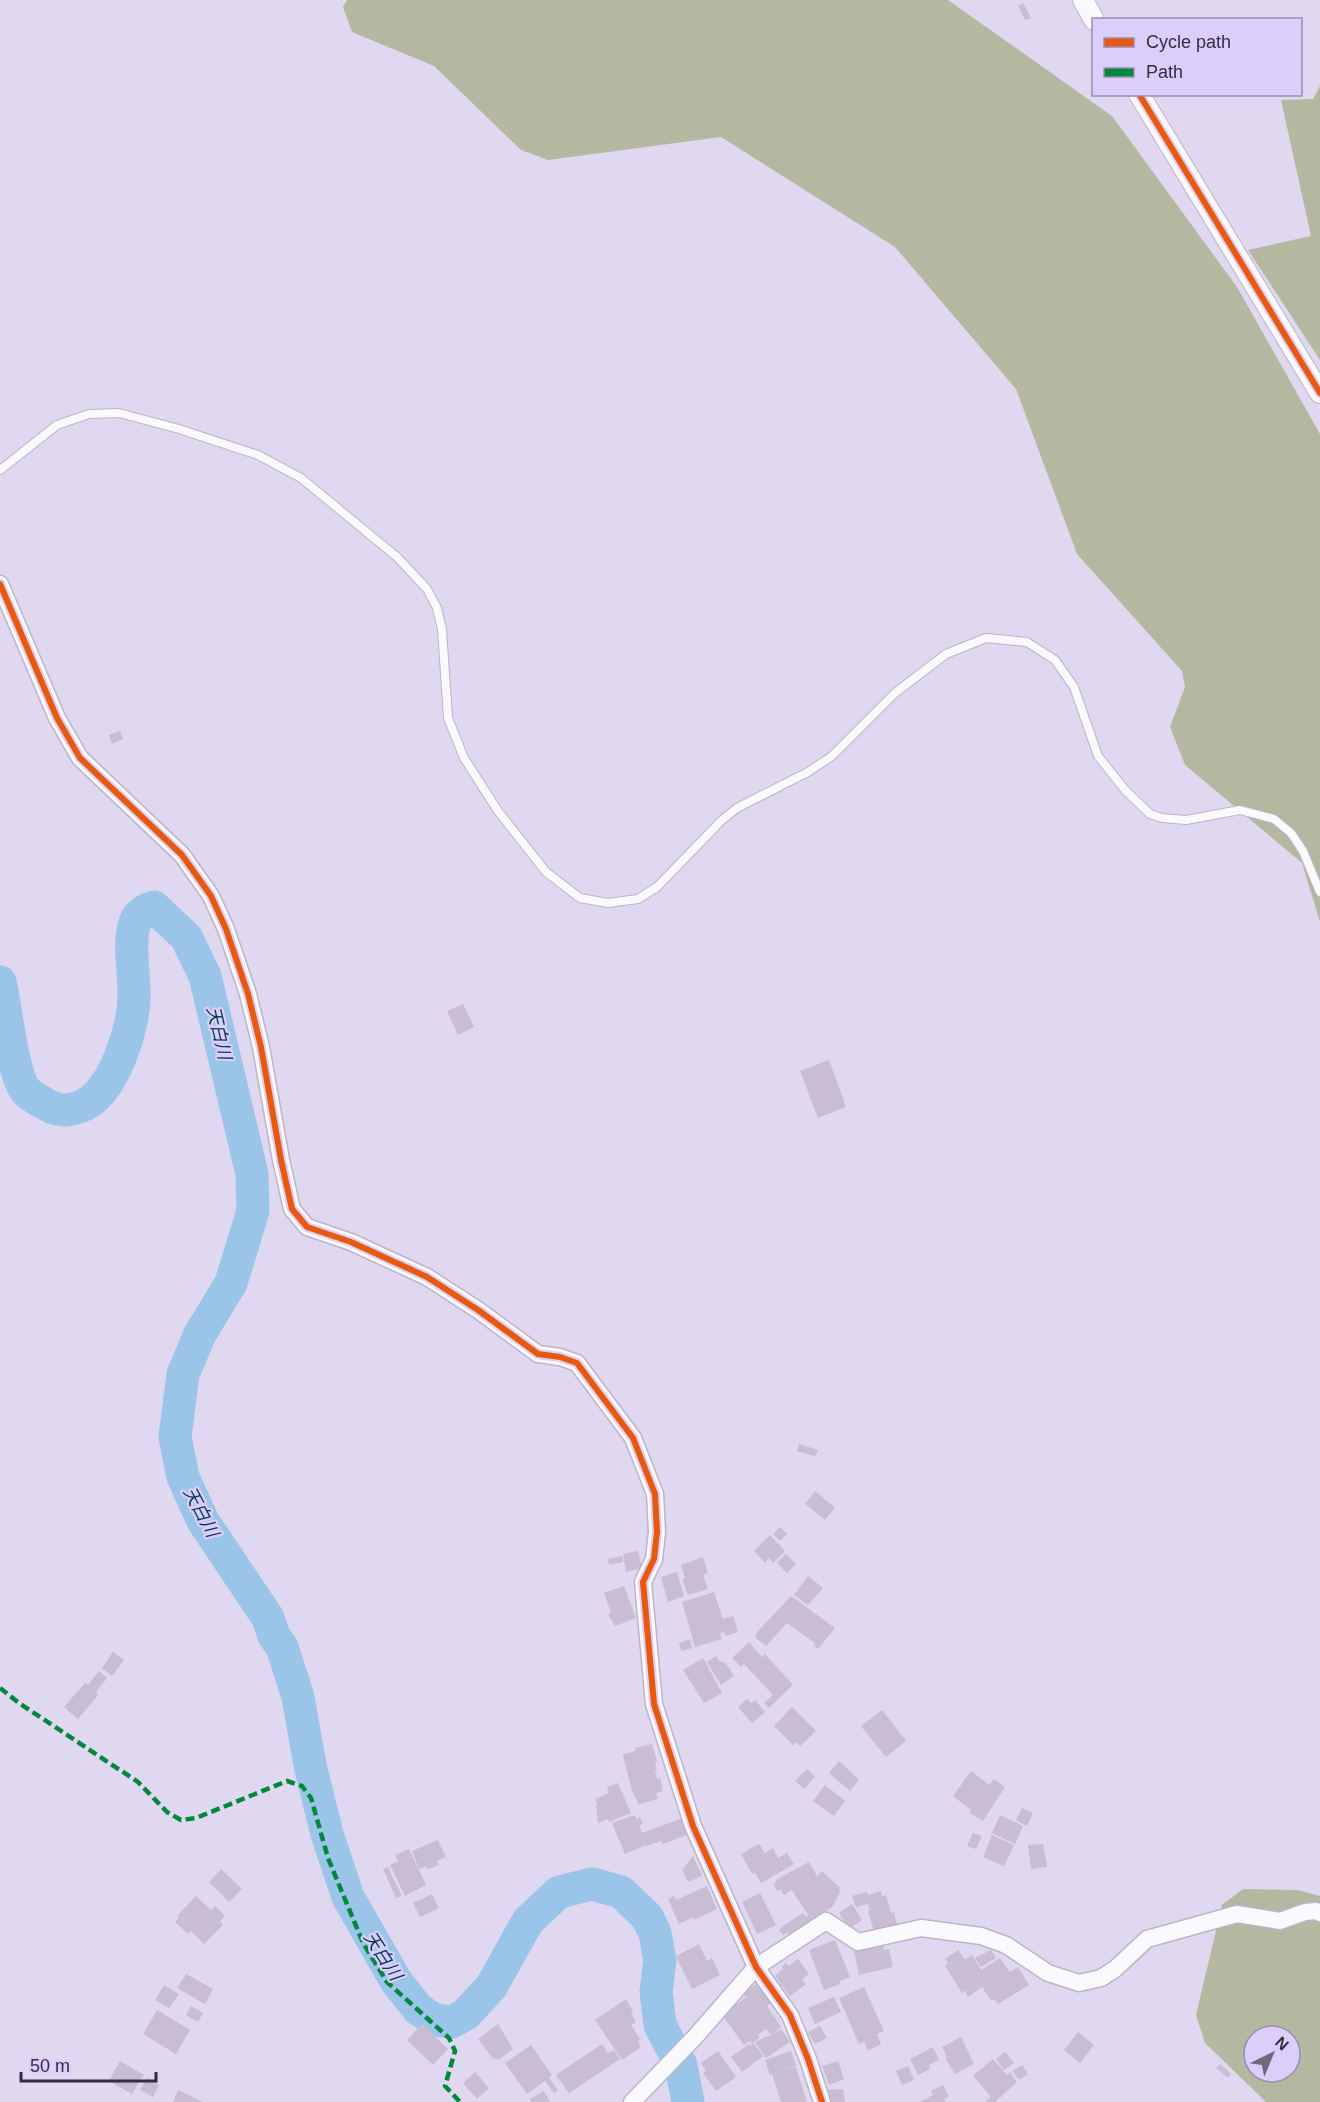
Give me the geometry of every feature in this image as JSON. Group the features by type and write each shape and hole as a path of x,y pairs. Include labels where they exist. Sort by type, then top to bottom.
{"street":[{"path":"1083,0 1093,18"},
{"path":"1140,96 1320,393"},
{"path":"0,585 57,718 80,758 182,855 211,896 226,929 248,993 261,1047 292,1209 307,1227 351,1242 427,1277 478,1310 538,1354 560,1357 577,1363 633,1438 655,1494 657,1532 654,1559 643,1582 654,1704 693,1826 756,1967 790,2015 822,2102"},
{"path":"632,2102 756,1967 826,1922 858,1942 921,1928 981,1936 1006,1945 1048,1973 1079,1983 1101,1978 1115,1969 1147,1939 1237,1914 1280,1922 1305,1912 1320,1913"}],"lane":[{"path":"0,470 57,425 90,414 119,413 179,429 258,455 301,478 397,557 427,589 437,608 442,629 448,718 464,758 498,811 546,872 580,898 608,903 638,899 657,887 722,820 737,808 808,772 832,756 895,693 946,654 986,638 1027,642 1055,660 1074,687 1098,756 1125,789 1150,814 1162,818 1186,820 1240,810 1274,819 1291,832 1303,851 1320,892"}],"green space":[{"path":"347,0 948,0 1112,116 1237,287 1320,434 1320,922 1302,863 1185,765 1170,727 1185,687 1182,671 1077,554 1016,389 895,247 721,137 548,160 521,150 434,66 352,32 343,7"},
{"path":"1320,86 1320,360 1248,250 1311,236 1281,100 1313,99"},
{"path":"1243,1889 1298,1890 1320,1896 1320,2102 1266,2102 1247,2084 1302,2084 1302,2024 1242,2024 1242,2079 1205,2043 1196,2015 1222,1905"}],"building":[{"path":"1023,3 1031,18 1025,20 1018,6"},
{"path":"120,731 123,739 112,744 109,735"},
{"path":"463,1004 474,1027 458,1035 447,1011"},
{"path":"829,1060 846,1107 818,1118 800,1071"},
{"path":"799,1444 818,1450 815,1456 797,1451"},
{"path":"815,1491 835,1508 825,1520 805,1504"},
{"path":"780,1527 787,1534 780,1541 773,1534"},
{"path":"770,1535 785,1551 773,1563 769,1558 765,1563 754,1551"},
{"path":"638,1551 642,1568 626,1572 623,1554"},
{"path":"786,1554 796,1564 787,1573 777,1563"},
{"path":"622,1556 623,1562 609,1565 607,1559"},
{"path":"703,1557 708,1573 703,1575 708,1589 688,1595 682,1579 685,1578 681,1565"},
{"path":"677,1572 684,1596 668,1602 661,1577"},
{"path":"808,1576 823,1588 808,1605 794,1595"},
{"path":"624,1586 636,1618 615,1626 608,1614 611,1613 604,1593"},
{"path":"714,1592 723,1619 733,1616 738,1632 726,1636 724,1632 720,1633 722,1639 695,1647 682,1602"},
{"path":"791,1596 835,1628 818,1649 814,1646 816,1644 787,1623 766,1646 755,1637"},
{"path":"690,1639 692,1648 681,1651 679,1643"},
{"path":"749,1642 762,1657 765,1654 793,1685 769,1708 764,1703 773,1695 744,1664 741,1667 732,1658"},
{"path":"113,1652 124,1660 112,1676 102,1668"},
{"path":"716,1656 720,1662 725,1662 734,1676 721,1685 707,1662"},
{"path":"703,1658 722,1693 704,1703 683,1670"},
{"path":"99,1671 107,1678 96,1692 98,1695 78,1719 64,1707 85,1683 88,1685"},
{"path":"747,1699 751,1703 755,1700 765,1712 752,1723 738,1707"},
{"path":"792,1707 816,1731 800,1746 796,1742 793,1745 774,1726"},
{"path":"882,1710 906,1741 886,1757 861,1726"},
{"path":"652,1744 657,1761 655,1762 657,1770 655,1770 657,1779 660,1778 663,1791 656,1793 658,1799 639,1804 632,1791 623,1756 636,1751 635,1748"},
{"path":"839,1761 859,1780 850,1791 829,1773"},
{"path":"807,1769 815,1777 804,1789 795,1781"},
{"path":"971,1771 989,1785 994,1779 1005,1787 983,1821 970,1813 971,1810 953,1796"},
{"path":"618,1783 631,1813 609,1822 608,1819 598,1823 595,1799 609,1793 607,1787"},
{"path":"825,1785 845,1801 834,1816 813,1801"},
{"path":"1022,1808 1033,1813 1027,1826 1016,1820"},
{"path":"635,1815 636,1819 640,1817 643,1824 639,1825 642,1833 683,1818 689,1834 663,1844 661,1841 646,1845 625,1854 612,1823"},
{"path":"1000,1815 1023,1826 1015,1844 992,1833"},
{"path":"973,1833 982,1836 976,1849 967,1846"},
{"path":"992,1835 1014,1845 1004,1866 983,1857"},
{"path":"438,1840 446,1857 437,1861 439,1865 419,1869 412,1851"},
{"path":"759,1844 765,1853 773,1848 778,1858 787,1853 794,1864 761,1883 755,1873 752,1874 741,1854"},
{"path":"1043,1844 1047,1867 1031,1869 1028,1845"},
{"path":"409,1849 426,1885 405,1896 390,1865 398,1861 395,1855"},
{"path":"693,1856 702,1876 688,1882 682,1870"},
{"path":"809,1862 817,1876 815,1879 822,1871 840,1888 840,1892 833,1906 814,1919 811,1913 812,1921 791,1937 787,1932 783,1935 779,1930 783,1926 803,1913 806,1917 808,1915 792,1890 784,1895 781,1889 777,1891 773,1884 777,1882 776,1880"},
{"path":"388,1867 402,1896 396,1898 383,1869"},
{"path":"221,1869 242,1889 229,1902 209,1882"},
{"path":"707,1886 717,1909 679,1924 668,1899 674,1896 676,1900"},
{"path":"881,1891 882,1896 886,1895 897,1924 874,1931 868,1904 856,1907 852,1896"},
{"path":"760,1893 776,1925 757,1934 742,1902"},
{"path":"432,1894 439,1908 420,1917 413,1903"},
{"path":"196,1896 211,1910 215,1906 225,1916 220,1921 223,1925 204,1944 191,1931 188,1934 175,1922 179,1918 177,1916"},
{"path":"852,1904 862,1920 849,1929 839,1913"},
{"path":"835,1940 850,1977 824,1990 809,1950"},
{"path":"699,1944 707,1961 712,1958 720,1975 692,1989 676,1956"},
{"path":"883,1944 884,1950 889,1949 893,1967 859,1975 854,1951"},
{"path":"958,1950 965,1960 972,1955 981,1970 1000,1958 1010,1972 1018,1967 1029,1985 998,2004 994,1999 991,2001 982,1987 968,1997 965,1991 962,1993 945,1966 948,1963 945,1959"},
{"path":"991,1950 996,1958 981,1967 975,1958"},
{"path":"798,1959 809,1974 802,1979 806,1984 790,1996 775,1976 786,1963 789,1966"},
{"path":"186,1974 213,1989 205,2004 177,1988"},
{"path":"756,1984 771,2003 767,2006 781,2027 771,2035 766,2029 752,2044 750,2041 744,2045 722,2015 746,1997 743,1994"},
{"path":"164,1985 179,1994 169,2008 155,2000"},
{"path":"864,1987 884,2031 877,2034 881,2044 868,2051 864,2042 859,2044 839,1998"},
{"path":"834,1997 841,2012 815,2024 808,2008"},
{"path":"626,1999 633,2011 631,2013 636,2022 631,2025 640,2039 638,2041 641,2047 622,2060 595,2020"},
{"path":"191,2006 203,2013 198,2022 186,2015"},
{"path":"157,2010 190,2030 176,2054 143,2034"},
{"path":"422,2024 448,2049 433,2065 407,2040"},
{"path":"498,2024 513,2049 498,2060 493,2059 478,2039"},
{"path":"820,2026 827,2038 815,2044 808,2032"},
{"path":"781,2029 790,2042 766,2058 755,2042"},
{"path":"1078,2032 1094,2045 1080,2063 1064,2050"},
{"path":"961,2037 974,2064 955,2074 945,2058 947,2057 942,2047"},
{"path":"754,2043 763,2056 742,2072 731,2057"},
{"path":"602,2044 608,2053 614,2050 620,2059 569,2093 556,2075"},
{"path":"531,2045 552,2075 549,2078 558,2090 554,2093 545,2081 527,2094 505,2063"},
{"path":"933,2047 939,2060 929,2065 930,2069 918,2075 910,2059"},
{"path":"718,2051 736,2077 716,2091 703,2073 706,2071 701,2063"},
{"path":"791,2051 796,2066 780,2071 796,2067 807,2102 781,2102 765,2060"},
{"path":"1005,2052 1014,2063 1004,2070 996,2059"},
{"path":"993,2059 1007,2075 1010,2072 1017,2082 995,2102 985,2102 991,2097 973,2076"},
{"path":"120,2061 144,2075 132,2094 109,2081"},
{"path":"838,2061 844,2079 829,2085 822,2066"},
{"path":"1220,2064 1231,2074 1228,2078 1216,2068"},
{"path":"1022,2065 1028,2074 1019,2080 1012,2071"},
{"path":"908,2066 914,2080 902,2085 896,2071"},
{"path":"475,2072 489,2088 477,2099 463,2083"},
{"path":"147,2078 159,2085 153,2097 140,2090"},
{"path":"943,2085 949,2097 944,2099 946,2102 920,2102 933,2095 931,2091"},
{"path":"843,2089 845,2102 828,2102 827,2090"},
{"path":"178,2090 203,2102 173,2102"},
{"path":"544,2091 550,2102 531,2102 530,2099"}],"waterway":[{"name":"天白川","path":"0,982 13,1057 22,1084 29,1093 47,1105 68,1110 84,1105 95,1098 113,1073 126,1041 133,1010 132,938 136,920 140,915 154,907 186,937 205,976 252,1174 253,1211 231,1283 200,1334 183,1374 175,1437 183,1477 203,1521 268,1618 274,1636 282,1647 298,1697 310,1765 327,1834 348,1897 396,1981 419,2010 435,2020 452,2022 466,2014 491,1987 528,1921 559,1892 592,1884 621,1892 647,1917 655,1933 660,1961 656,1991 660,2025 681,2065 688,2102"}],"marked path":[{"path":"0,1688 138,1782 167,1812 181,1820 196,1818 287,1781 302,1786 311,1798 328,1858 363,1943 387,1982 449,2038 455,2051 445,2086 460,2102"}],"cycle path":[{"path":"1140,96 1320,393"},
{"path":"0,584 57,718 80,758 182,855 211,896 226,929 248,994 261,1047 292,1209 307,1227 351,1242 427,1277 478,1310 538,1354 560,1357 577,1363 633,1438 655,1494 657,1532 654,1559 643,1582 654,1704 693,1826 756,1967 790,2015 822,2102"}]}
